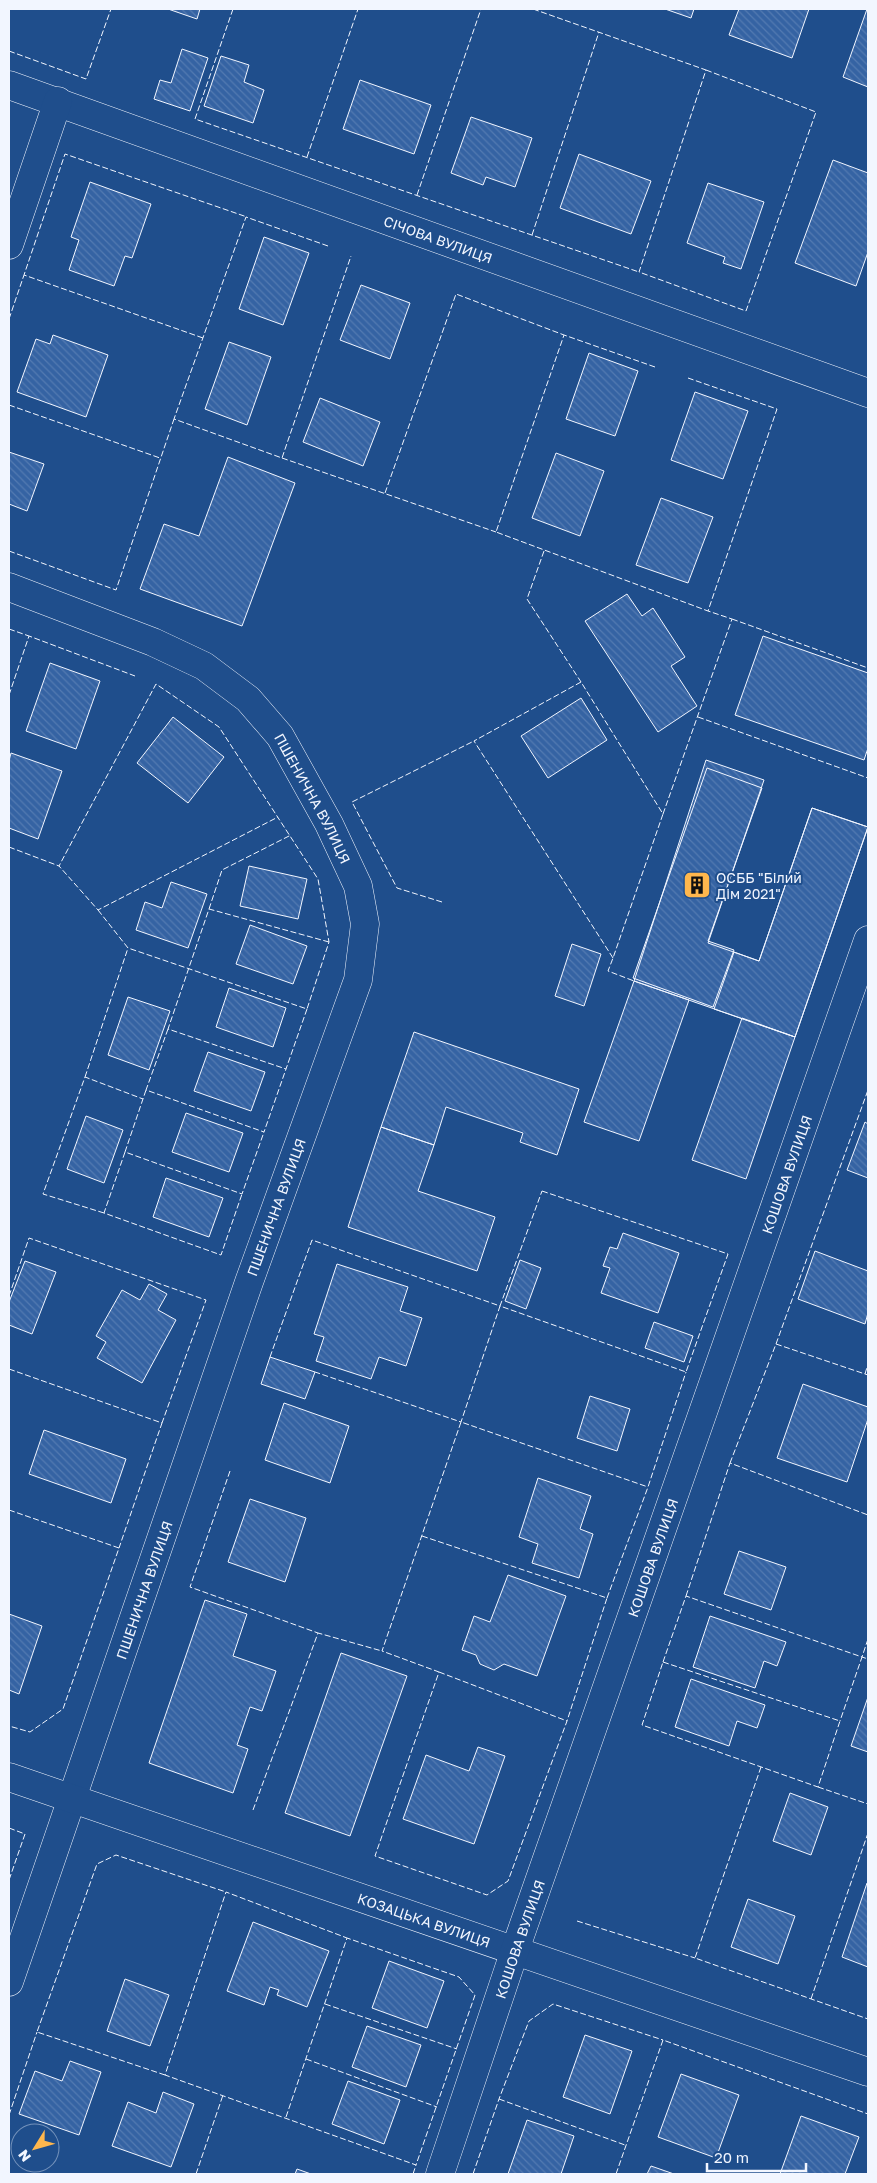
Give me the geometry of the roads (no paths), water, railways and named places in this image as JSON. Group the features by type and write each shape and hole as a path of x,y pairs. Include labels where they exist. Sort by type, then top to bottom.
{"street":[{"name":"СІЧОВА ВУЛИЦЯ","path":"9,85 58,101 657,319 868,393"},
{"path":"9,246 58,101"},
{"name":"ПШЕНИЧНА ВУЛИЦЯ","path":"9,587 153,642 204,666 248,699 280,736 330,824 358,886 365,924 358,980 249,1282 9,1982"},
{"name":"КОШОВА ВУЛИЦЯ","path":"440,2174 515,1950 868,940"},
{"name":"КОЗАЦЬКА ВУЛИЦЯ","path":"9,1777 868,2072"}],"place":[{"name":"ОСББ \"Білий Дім 2021\"","path":"697,885"}]}
